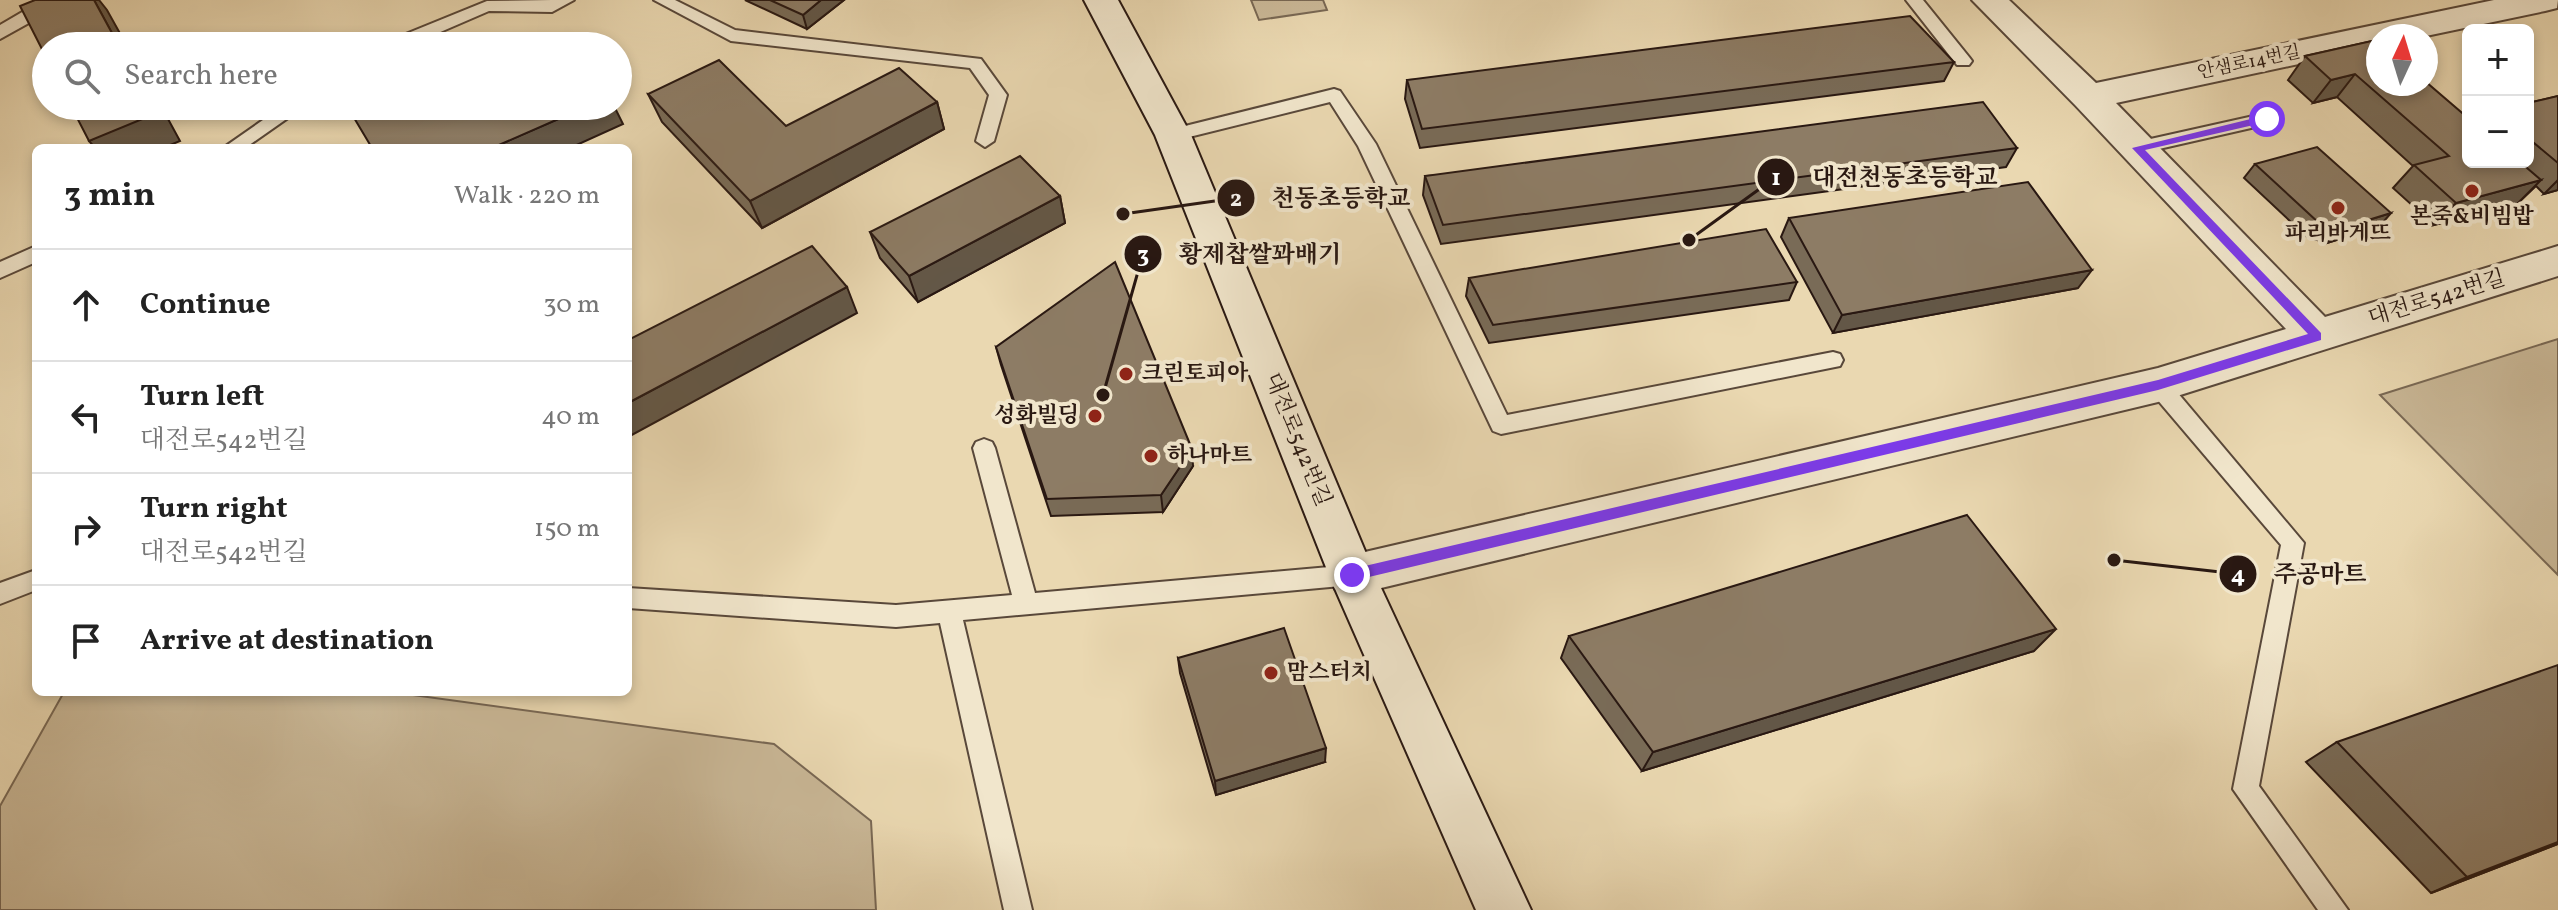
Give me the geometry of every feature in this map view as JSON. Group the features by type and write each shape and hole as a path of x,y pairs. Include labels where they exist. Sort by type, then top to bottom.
{"street":[{"name":"대전로542번길","path":"1101,0 1173,135 1352,575 1504,910"},
{"path":"1989,0 2089,97 2317,336"},
{"name":"안샘로14번길","path":"2089,97 2545,0"},
{"name":"대전로542번길","path":"1352,575 2158,385 2558,261"}],"lane":[{"path":"0,33 30,15 73,0"},
{"path":"423,32 487,3 552,7 566,0"},
{"path":"662,0 731,35 975,63 998,95 985,141"},
{"path":"1914,0 1963,61"},
{"path":"1173,135 1334,95 1367,144 1501,425 1833,360"},
{"path":"2137,148 2267,119"},
{"path":"238,144 275,120"},
{"path":"0,271 32,255"},
{"path":"2158,385 2293,543 2246,789 2334,910"},
{"path":"984,448 1026,603"},
{"path":"632,598 896,616 1352,575"},
{"path":"0,594 32,582"},
{"path":"949,611 1018,910"}],"shaded area":[{"path":"1251,0 1323,0 1327,10 1259,20"},
{"path":"2558,339 2558,575 2380,395"},
{"path":"62,696 420,696 774,744 871,821 876,910 0,910 0,806"}],"building":[{"path":"35,0 94,0 111,32 33,32 20,6"},
{"path":"770,0 821,0 803,15"},
{"path":"1910,16 1954,62 1422,129 1407,80"},
{"path":"2366,42 2366,84 2355,74 2331,80 2305,56"},
{"path":"719,60 786,126 899,68 937,102 750,201 648,94"},
{"path":"2438,92 2462,113 2462,168 2527,168 2541,180 2456,203 2414,165 2449,156 2380,96 2438,96"},
{"path":"2558,96 2558,163 2534,143 2534,102"},
{"path":"1983,102 2017,148 1443,225 1425,176"},
{"path":"78,120 140,120 89,141"},
{"path":"355,120 556,120 501,144 370,144"},
{"path":"2317,147 2391,213 2339,229 2319,223 2255,164"},
{"path":"1020,156 1060,196 909,276 870,232"},
{"path":"2028,182 2092,270 1842,315 1789,218"},
{"path":"1766,229 1797,282 1493,325 1469,278"},
{"path":"812,246 847,287 632,401 632,338"},
{"name":"성화빌딩","path":"1115,262 1192,449 1161,495 1047,499 996,347"},
{"path":"1967,515 2056,629 1653,752 1569,636"},
{"path":"1284,628 1326,748 1215,781 1178,658"},
{"path":"2558,665 2558,842 2467,877 2337,742"}],"place":[{"name":"본죽&비빔밥","path":"2472,191"},
{"name":"파리바게뜨","path":"2338,208"},
{"name":"천동초등학교","path":"1123,214"},
{"name":"대전천동초등학교","path":"1689,240"},
{"name":"크린토피아","path":"1126,374"},
{"name":"황제찹쌀꽈배기","path":"1103,395"},
{"name":"성화빌딩","path":"1095,416"},
{"name":"하나마트","path":"1151,456"},
{"name":"주공마트","path":"2114,560"},
{"name":"맘스터치","path":"1271,673"}],"route":[{"path":"1352,575 2158,385 2317,336 2137,148 2267,119"}]}
